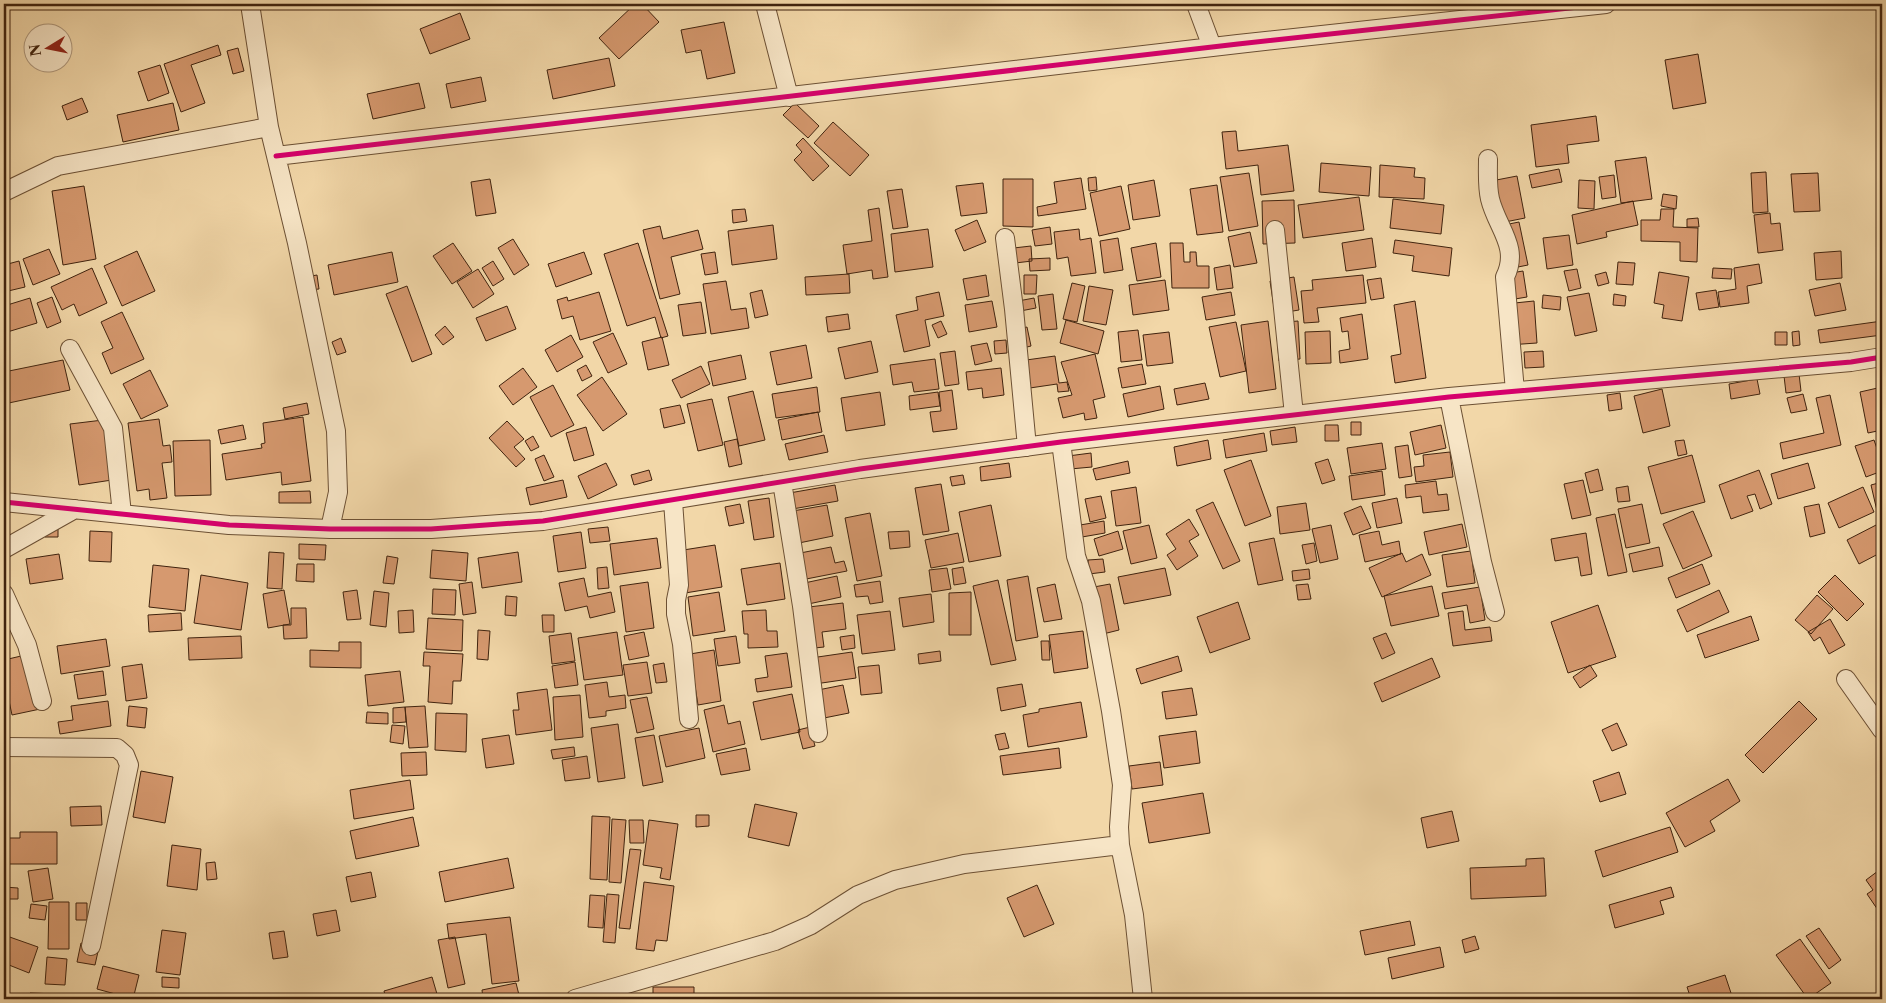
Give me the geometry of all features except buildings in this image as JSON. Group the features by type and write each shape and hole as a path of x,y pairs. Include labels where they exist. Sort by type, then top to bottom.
{"street":[{"path":"250,4 269,127 311,307 336,431 338,492 330,529"},
{"path":"765,4 789,97"},
{"path":"1196,4 1212,47"},
{"path":"276,156 1212,47 1606,4"},
{"path":"4,192 58,166 269,127"},
{"path":"1488,159 1490,196 1496,220 1504,234 1511,254 1510,267 1504,277 1515,391"},
{"path":"1275,230 1294,415"},
{"path":"1005,238 1027,447"},
{"path":"70,349 113,428 122,514"},
{"path":"4,502 230,525 330,529 431,529 543,521 782,482 1062,442 1449,397 1851,362 1882,357"},
{"path":"1449,397 1482,562 1495,612"},
{"path":"1062,442 1076,556 1091,601 1122,785 1120,845 1134,915 1143,999"},
{"path":"782,482 802,606 818,733"},
{"path":"673,501 679,585 676,614 682,644 689,719"},
{"path":"4,549 74,509"},
{"path":"4,594 27,645 42,701"},
{"path":"1846,679 1882,730"},
{"path":"4,747 116,748 125,755 129,765 91,946"},
{"path":"575,999 775,941 811,925 858,894 895,880 964,864 1120,845"}],"cycle path":[{"path":"276,156 1238,44 1606,4"},
{"path":"4,502 229,525 330,529 431,529 543,521 860,469 1061,442 1449,397 1851,362 1882,357"}]}
